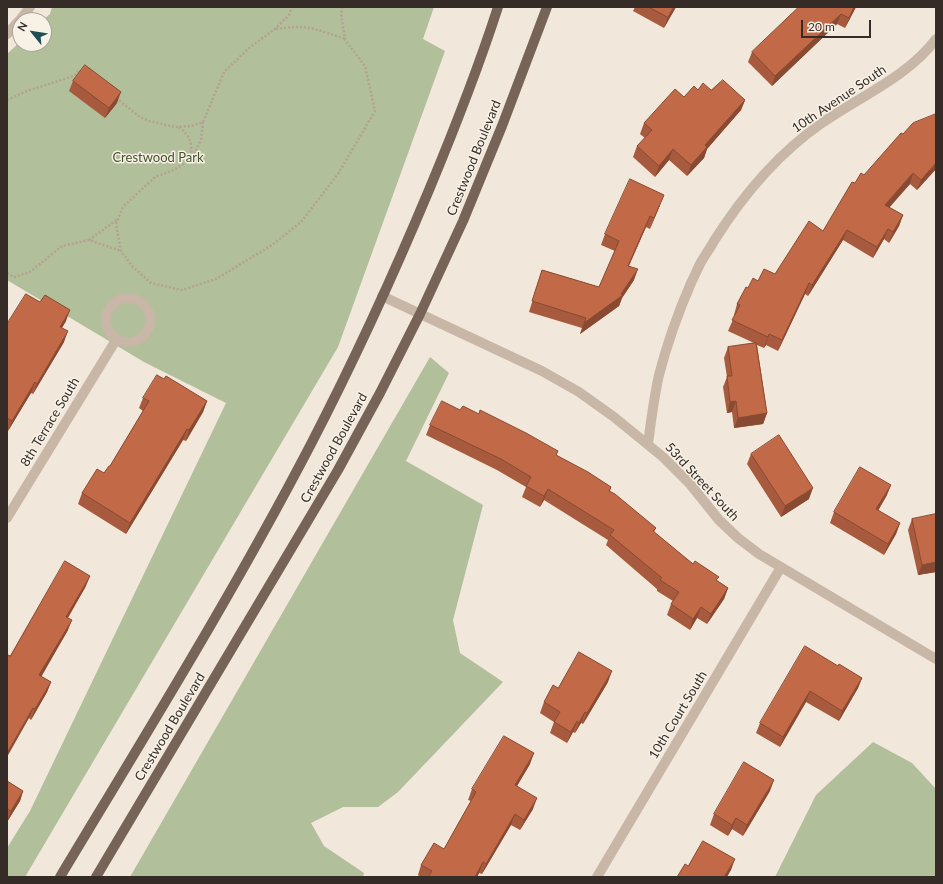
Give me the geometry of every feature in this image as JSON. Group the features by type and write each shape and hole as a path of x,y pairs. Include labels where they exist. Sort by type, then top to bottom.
{"main road":[{"name":"Crestwood Boulevard","path":"60,877 208,628 312,443 359,348 405,247 448,144 488,41 498,7"},
{"name":"Crestwood Boulevard","path":"96,877 338,470 380,393 420,314 463,221 502,126 547,7"}],"street":[{"name":"10th Avenue South","path":"648,444 652,410 659,376 668,342 682,303 700,264 739,203 775,162 797,141 822,123 900,73 918,59 936,39"},
{"name":"53rd Street South","path":"382,296 504,352 579,392 648,444 690,484 719,520 738,538 759,554 936,658"},
{"path":"122,298 139,300 146,306 150,314 150,323 147,332 142,338 133,342 124,343 116,340 109,333 106,325 105,316 109,308 122,298"},
{"name":"8th Terrace South","path":"7,518 116,340"},
{"name":"10th Court South","path":"597,877 781,567"}],"path":[{"path":"275,29 299,27 314,29 329,33 345,40 365,66 375,111 338,174 301,222 272,246 216,279 182,290 151,283 132,266 121,251 116,224 123,207 155,177 174,170 185,163 194,154 201,140 203,122 224,72 249,48 275,29 289,15 292,7"},
{"path":"342,7 341,14 345,40"},
{"path":"7,100 27,91 74,76 80,70 86,74"},
{"path":"115,97 140,117 149,121 176,127 191,126 203,122"},
{"path":"179,127 186,133 190,140 192,147 191,157"},
{"path":"7,274 14,277 30,272 62,246 89,240 119,218"},
{"path":"89,240 121,251"}],"green space":[{"name":"Crestwood Park","path":"52,7 434,7 423,39 445,51 338,347 25,877 7,877 7,848 30,811 226,403 144,362 7,280 7,54 12,49 12,52 52,52 52,12 51,12"},
{"path":"430,357 449,373 406,461 483,505 453,620 460,653 503,682 398,792 378,807 343,807 311,823 324,846 364,873 363,877 130,877"},
{"path":"873,742 912,763 936,789 936,877 775,877 816,795"}],"building":[{"path":"649,7 674,7 668,17"},
{"path":"799,7 854,7 849,18 841,14 775,76 752,52"},
{"path":"85,65 121,92 109,108 73,81"},
{"path":"723,80 745,100 705,145 707,147 691,165 673,149 659,166 637,146 652,130 644,123 675,89 684,97 694,86 698,90 703,83 711,90"},
{"path":"936,114 936,163 921,180 913,173 885,205 903,215 893,232 888,229 877,247 847,230 812,285 809,283 782,340 769,334 768,337 732,320 740,305 737,304 746,287 748,288 753,278 758,281 764,269 775,274 809,221 823,231 852,182 855,183 861,173 864,175 901,133 903,134 913,123"},
{"path":"630,179 664,195 654,218 650,216 628,266 638,269 621,294 623,295 584,323 586,318 532,301 542,270 599,287 619,241 605,234"},
{"path":"26,294 40,302 45,295 70,310 60,327 68,331 37,384 35,382 12,421 7,418 7,324"},
{"path":"756,343 767,413 738,418 736,401 730,402 727,376 732,376 728,347"},
{"path":"157,375 164,379 166,376 207,401 189,430 187,429 130,523 82,493 97,469 104,473 110,466 149,401 143,398"},
{"path":"442,401 460,410 463,406 479,414 480,410 526,433 558,451 556,455 588,472 611,487 609,491 615,494 656,528 653,531 693,564 695,561 719,577 716,580 728,588 711,614 701,607 693,619 671,604 679,592 660,580 662,578 610,535 614,530 548,489 544,496 526,486 531,477 501,459 430,425"},
{"path":"779,435 813,488 785,506 751,454"},
{"path":"860,467 891,485 876,509 900,523 888,544 834,512"},
{"path":"936,514 936,562 922,565 912,519"},
{"path":"65,561 90,576 66,617 72,620 39,675 51,682 35,709 33,708 7,753 7,658 8,655 10,656"},
{"path":"805,646 838,666 839,664 862,678 842,711 810,691 783,737 760,723"},
{"path":"579,652 612,671 587,713 585,712 579,723 577,721 571,732 554,722 560,712 544,702 553,685 558,688"},
{"path":"504,736 534,753 515,785 537,798 524,820 515,814 486,864 483,862 475,877 428,877 432,871 421,865 434,843 444,849 476,792 472,789"},
{"path":"744,762 774,780 747,825 736,818 732,825 714,814"},
{"path":"7,781 23,791 11,811 7,809"},
{"path":"703,841 735,859 724,877 677,877 685,864 688,866"}]}
